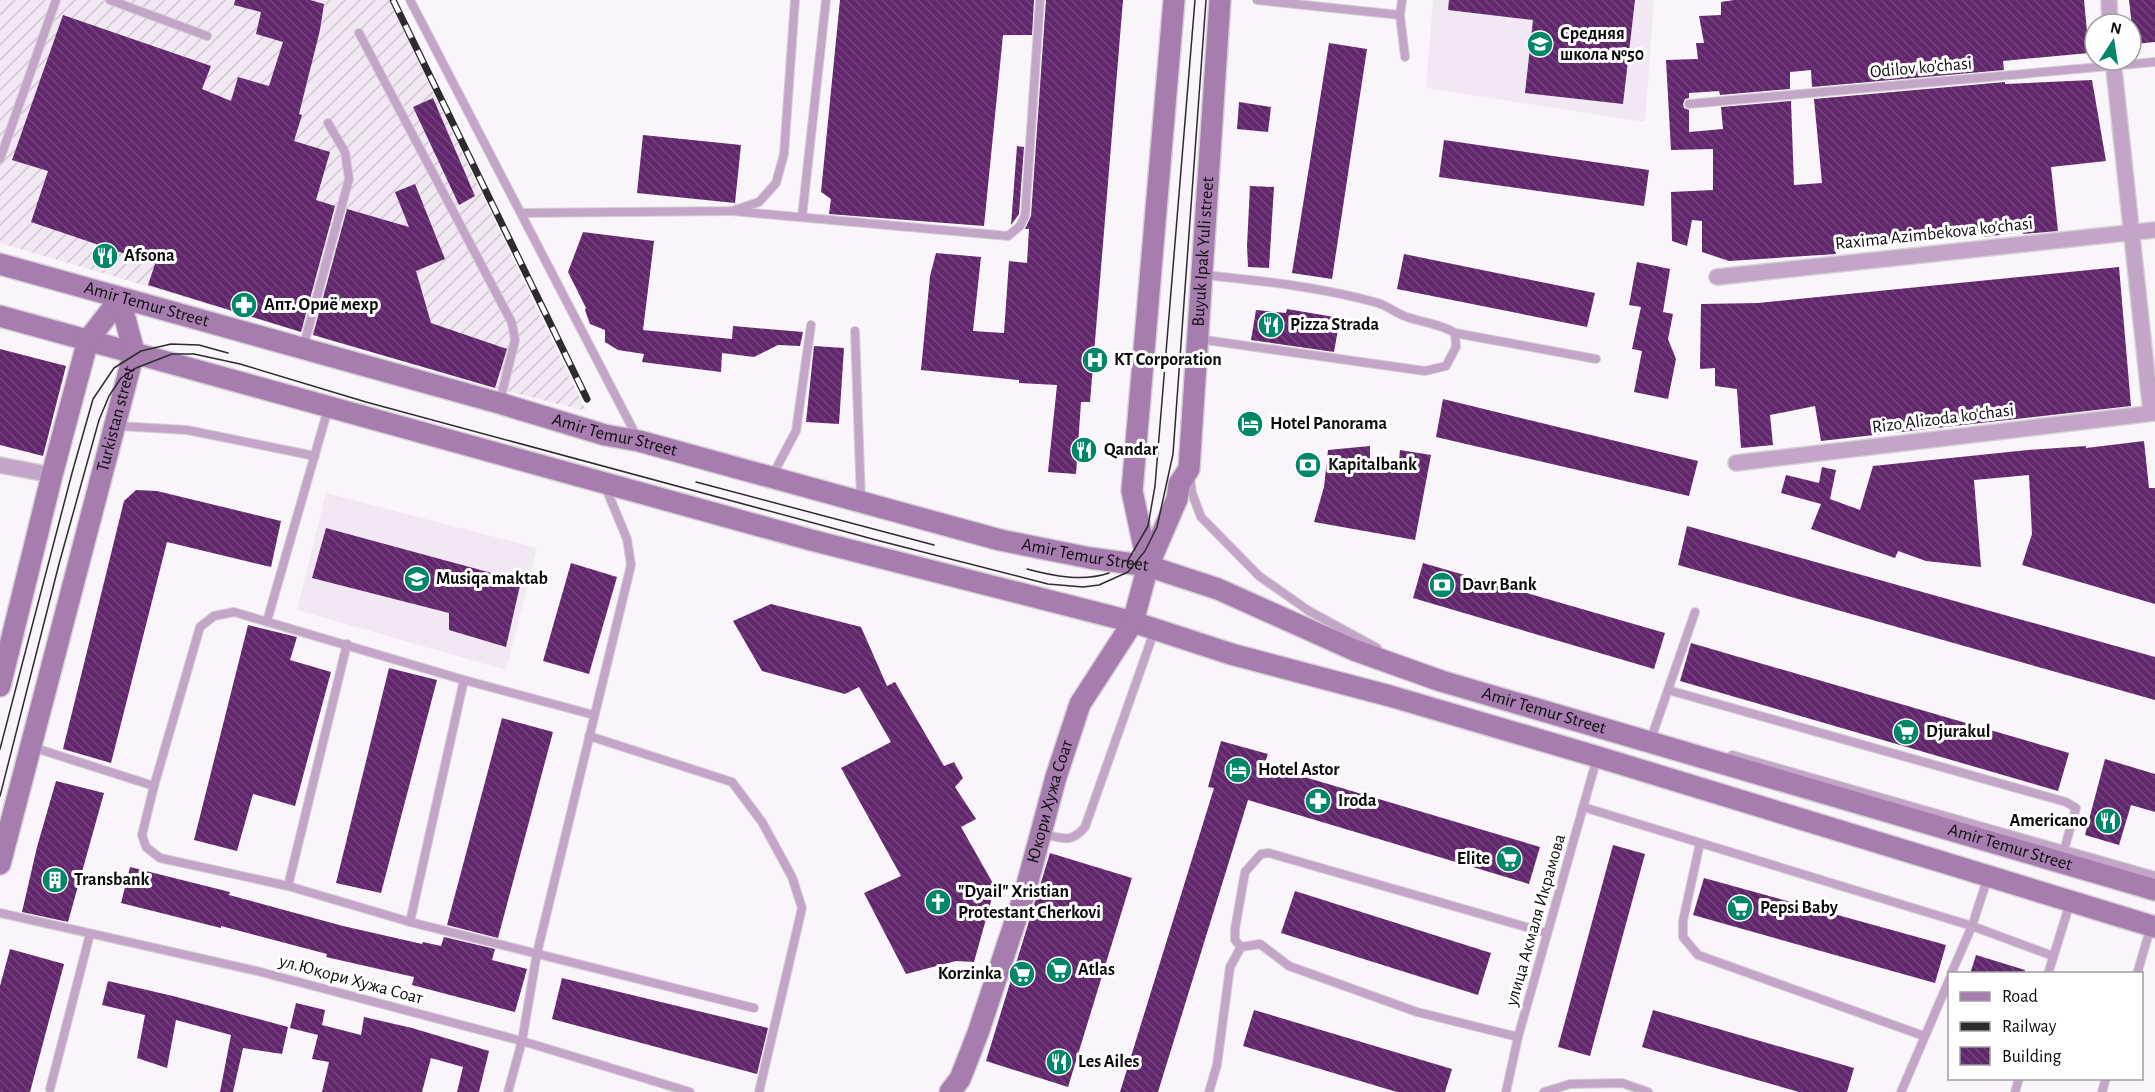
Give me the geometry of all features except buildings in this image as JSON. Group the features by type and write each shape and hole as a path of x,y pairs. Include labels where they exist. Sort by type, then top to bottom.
{"main road":[{"name":"Buyuk Ipak Yuli street","path":"1148,566 1132,491 1174,0"},
{"name":"Buyuk Ipak Yuli street","path":"1132,622 1148,566 1178,499 1179,484 1189,469 1220,0"},
{"name":"Amir Temur Street","path":"0,264 499,403 605,435 639,441 1000,540 1090,558 1148,566 1218,589 1354,650 1441,681 2155,890"},
{"path":"0,686 88,340 120,299"},
{"name":"Turkistan street","path":"0,864 134,352 120,299"},
{"name":"Amir Temur Street","path":"0,316 811,540 1132,622 1231,654 1390,696 1598,757 2153,927"},
{"name":"Юкори Хужа Соат","path":"950,1092 960,1079 978,1033 1025,892 1056,777 1080,704 1132,622"}],"street":[{"path":"2114,72 2153,413"},
{"name":"Raxima Azimbekova ko'chasi","path":"1717,277 2155,230"},
{"name":"Rizo Alizoda ko'chasi","path":"1736,463 2153,413"},
{"path":"0,465 52,475"}],"lane":[{"path":"0,159 56,0"},
{"path":"110,0 207,36"},
{"path":"410,0 639,441"},
{"path":"732,211 759,202 776,183 784,154 795,0"},
{"path":"802,217 826,0"},
{"path":"521,213 732,211 1008,236 1020,226 1025,216 1040,0"},
{"path":"1257,0 1400,15"},
{"path":"1402,0 1400,15 1405,57"},
{"path":"359,33 512,323 515,340 499,403"},
{"name":"Odilov ko'chasi","path":"1689,104 2083,66"},
{"path":"303,349 349,179 345,152 328,123"},
{"path":"1201,275 1283,283 1338,293 1382,304 1405,317 1445,327 1455,333 1596,359"},
{"path":"771,478 796,431 811,325"},
{"path":"855,332 861,502"},
{"path":"1197,338 1425,371 1446,366 1456,347 1455,333"},
{"path":"267,621 329,406"},
{"path":"114,426 187,430 315,456"},
{"path":"1189,469 1192,493 1201,517 1259,576 1309,611 1390,656 1436,669"},
{"path":"508,1092 522,1041 537,953 631,565 627,539 604,483"},
{"path":"594,715 464,680 234,612 214,616 200,627 142,835 146,847 160,858 288,886 410,922 754,1008"},
{"path":"1653,733 1695,612"},
{"path":"1041,834 1067,839 1077,837 1085,827 1155,630"},
{"path":"288,886 347,645"},
{"path":"410,922 464,680"},
{"path":"1668,690 2066,802 2076,808 2064,850"},
{"path":"1642,729 1664,736"},
{"path":"589,736 732,782 762,822 792,877 802,908 759,1092"},
{"path":"31,747 154,786"},
{"path":"1722,752 2155,876"},
{"name":"улица Акмаля Икрамова","path":"1506,1092 1518,1037 1598,757"},
{"path":"1583,807 1972,926 2053,956"},
{"path":"1700,843 1683,921 1683,937 1698,955 1924,1036"},
{"path":"1241,947 1235,940 1235,929 1245,872 1261,854 1269,853 1547,933"},
{"path":"1952,972 1972,926 1988,876"},
{"path":"2049,972 2071,902"},
{"name":"ул.Юқори Хужа Соат","path":"0,913 257,971 522,1041 690,1092"},
{"path":"2138,972 2153,927"},
{"path":"50,1089 90,934"},
{"path":"1241,947 1260,944 1289,966 1396,1005 1518,1037"},
{"path":"1209,1092 1217,1065 1230,967 1241,947"},
{"path":"1901,1092 1948,982"},
{"path":"1544,1092 1570,1084 1622,1083 1648,1092"}],"shaded area":[{"path":"0,0 389,0 586,411 495,388 0,243"},
{"name":"Средняя школа №50","path":"1433,0 1654,0 1645,122 1426,88"},
{"name":"Musiqa maktab","path":"326,493 537,548 506,670 297,610"}],"tram line":[{"path":"1127,562 1148,526 1155,486 1195,0"},
{"path":"0,796 59,564 99,420 109,396 121,378 136,368 172,354 194,354 240,364 366,402 1048,584 1083,587 1099,585 1128,572 1145,551 1157,527 1173,454 1206,0"},
{"path":"0,749 93,399 114,368 141,351 171,344 199,345 228,353"},
{"path":"696,482 934,545"},
{"path":"1027,569 1078,578 1109,573"}],"railway":[{"path":"393,0 587,399"}],"place":[{"name":"Средняя школа №50","path":"1540,44"},
{"name":"Afsona","path":"105,256"},
{"name":"Апт. Ориё мехр","path":"244,305"},
{"name":"Pizza Strada","path":"1271,325"},
{"name":"KT Corporation","path":"1095,360"},
{"name":"Hotel Panorama","path":"1250,424"},
{"name":"Qandar","path":"1084,450"},
{"name":"Kapitalbank","path":"1308,465"},
{"name":"Musiqa maktab","path":"417,579"},
{"name":"Davr Bank","path":"1442,585"},
{"name":"Djurakul","path":"1906,732"},
{"name":"Hotel Astor","path":"1238,770"},
{"name":"Iroda","path":"1318,801"},
{"name":"Americano","path":"2108,821"},
{"name":"Elite","path":"1509,859"},
{"name":"Transbank","path":"55,880"},
{"name":"\"Dyail\" Xristian Protestant Cherkovi","path":"938,902"},
{"name":"Pepsi Baby","path":"1740,908"},
{"name":"Atlas","path":"1059,970"},
{"name":"Korzinka","path":"1022,974"},
{"name":"Les Ailes","path":"1059,1062"}]}
